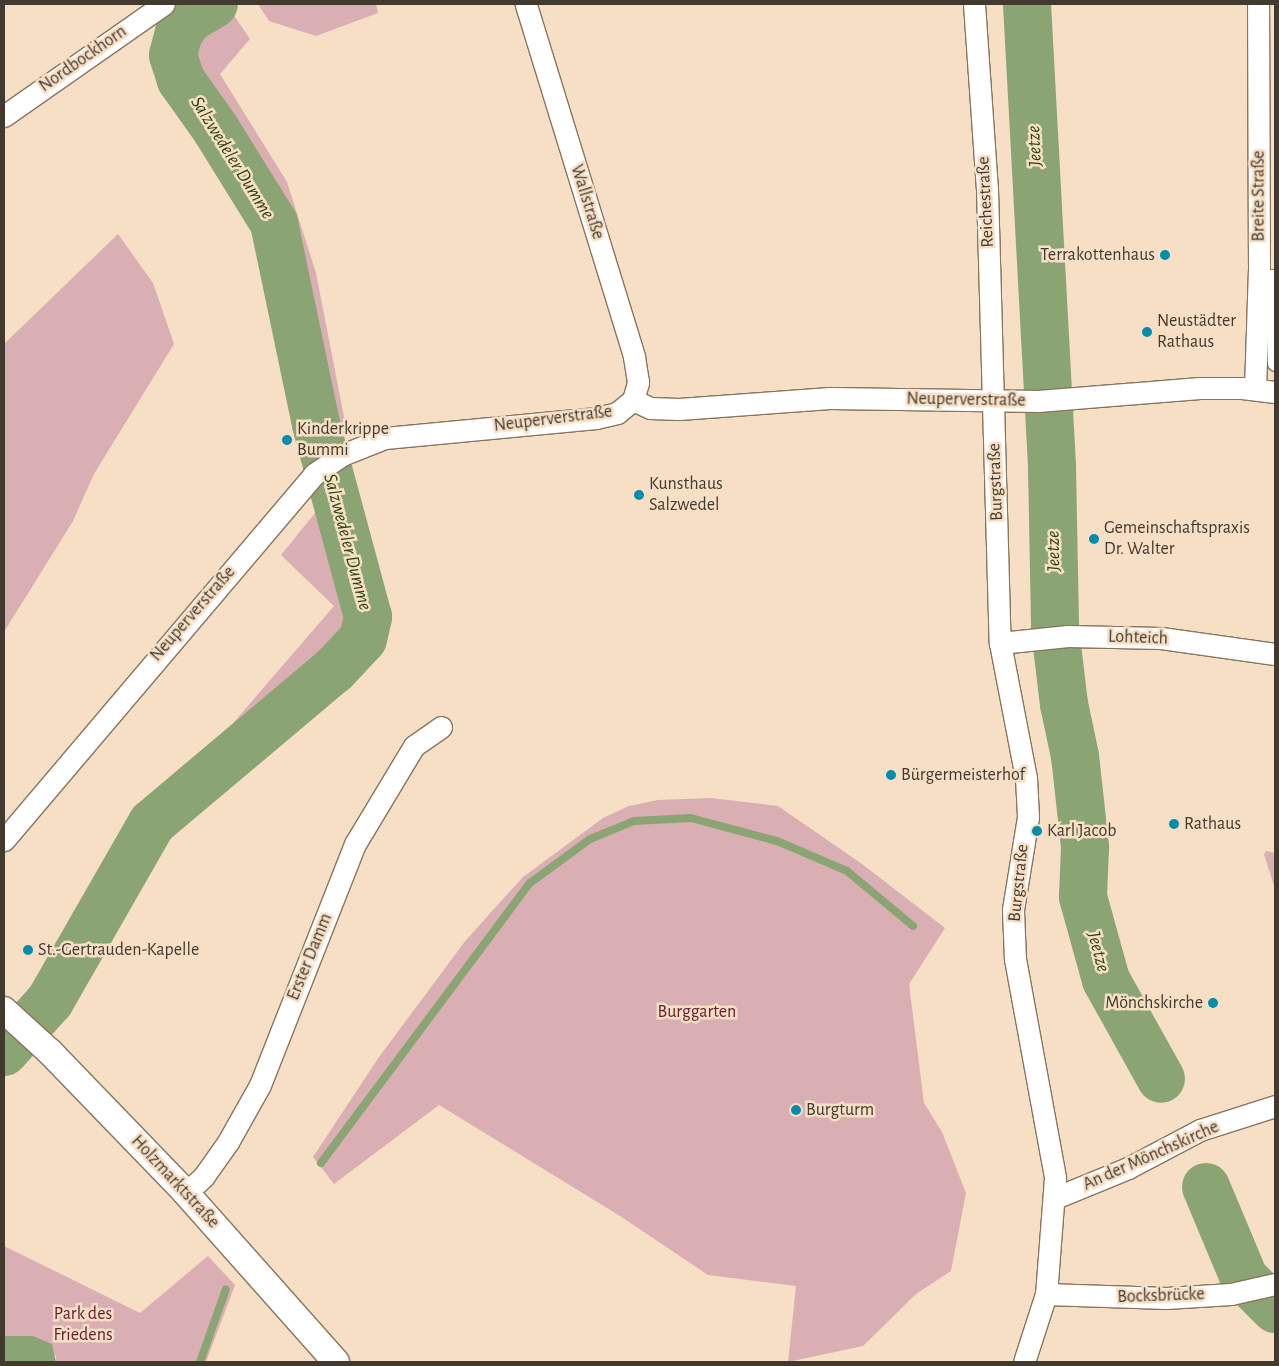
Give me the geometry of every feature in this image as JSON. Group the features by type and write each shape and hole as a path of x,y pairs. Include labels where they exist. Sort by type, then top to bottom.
{"street":[{"name":"Nordbockhorn","path":"4,116 164,4"},
{"name":"Wallstraße","path":"526,4 634,356 638,382 633,400"},
{"name":"Reichestraße","path":"974,4 987,189 994,400"},
{"name":"Breite Straße","path":"1258,4 1259,269 1265,390"},
{"path":"1275,277 1272,277 1275,363"},
{"name":"Neuperverstraße","path":"4,840 314,474 342,455 368,443 409,435 602,417 617,413 633,400 650,408 679,409 830,398 1038,401 1198,388 1265,390"},
{"name":"Burgstraße","path":"994,400 1000,643 1026,778 1028,817 1013,910 1015,959 1055,1178 1055,1198 1046,1294 1024,1362"},
{"name":"Lohteich","path":"1000,643 1059,637 1161,638 1275,654"},
{"name":"Erster Damm","path":"186,1193 204,1176 228,1142 260,1085 355,844 414,746 441,727"},
{"name":"Holzmarktstraße","path":"7,1013 36,1040 186,1193 336,1362"},
{"name":"An der Mönchskirche","path":"1055,1198 1128,1168 1200,1130 1275,1106"},
{"name":"Bocksbrücke","path":"1046,1294 1166,1298 1231,1294 1275,1284"}],"green space":[{"path":"226,4 250,39 220,74 287,182 316,273 345,422 309,427 263,221 188,83 180,51 191,25"},
{"path":"258,4 376,4 378,13 316,36 269,21"},
{"path":"118,234 153,283 174,344 94,474 73,521 4,632 4,344"},
{"path":"341,489 381,611 372,648 304,709 230,767 219,780 197,765 334,606 281,555 315,513"},
{"name":"Burggarten","path":"711,798 778,806 862,864 945,928 909,984 924,1103 942,1132 966,1193 951,1271 916,1294 863,1346 788,1362 796,1286 708,1275 620,1216 439,1105 334,1184 313,1157 379,1057 466,940 523,877 603,818 629,806 658,800"},
{"path":"1266,851 1275,853 1275,889 1264,854"},
{"name":"Park des Friedens","path":"4,1246 140,1313 208,1256 235,1285 206,1362 56,1362 56,1356 33,1336 4,1336"}],"shaded area":[{"name":"Salzwedeler Dumme","path":"202,4 226,4 191,25 180,51 188,83 182,97 164,70 167,38 180,19"},
{"path":"4,1336 33,1336 52,1344 56,1362 4,1362"}],"waterway":[{"name":"Salzwedeler Dumme","path":"4,1052 50,1001 152,823 334,670 363,639 368,617 316,424 274,223 215,128 181,80 173,55 179,33 189,19 214,4"},
{"name":"Jeetze","path":"1027,4 1052,467 1055,629 1064,704 1075,756 1085,847 1083,897 1106,980 1161,1079"},
{"path":"321,1163 530,883 590,839 634,821 691,818 777,841 847,871 913,926"},
{"name":"Jeetze","path":"1206,1187 1244,1278 1275,1309"},
{"path":"200,1362 226,1289"}],"place":[{"name":"Terrakottenhaus","path":"1165,255"},
{"name":"Neustädter Rathaus","path":"1147,332"},
{"name":"Kinderkrippe Bummi","path":"287,440"},
{"name":"Kunsthaus Salzwedel","path":"639,495"},
{"name":"Gemeinschaftspraxis Dr. Walter","path":"1094,539"},
{"name":"Bürgermeisterhof","path":"891,775"},
{"name":"Rathaus","path":"1174,824"},
{"name":"Karl Jacob","path":"1037,831"},
{"name":"St.-Gertrauden-Kapelle","path":"28,950"},
{"name":"Mönchskirche","path":"1213,1003"},
{"name":"Burgturm","path":"796,1110"}]}
